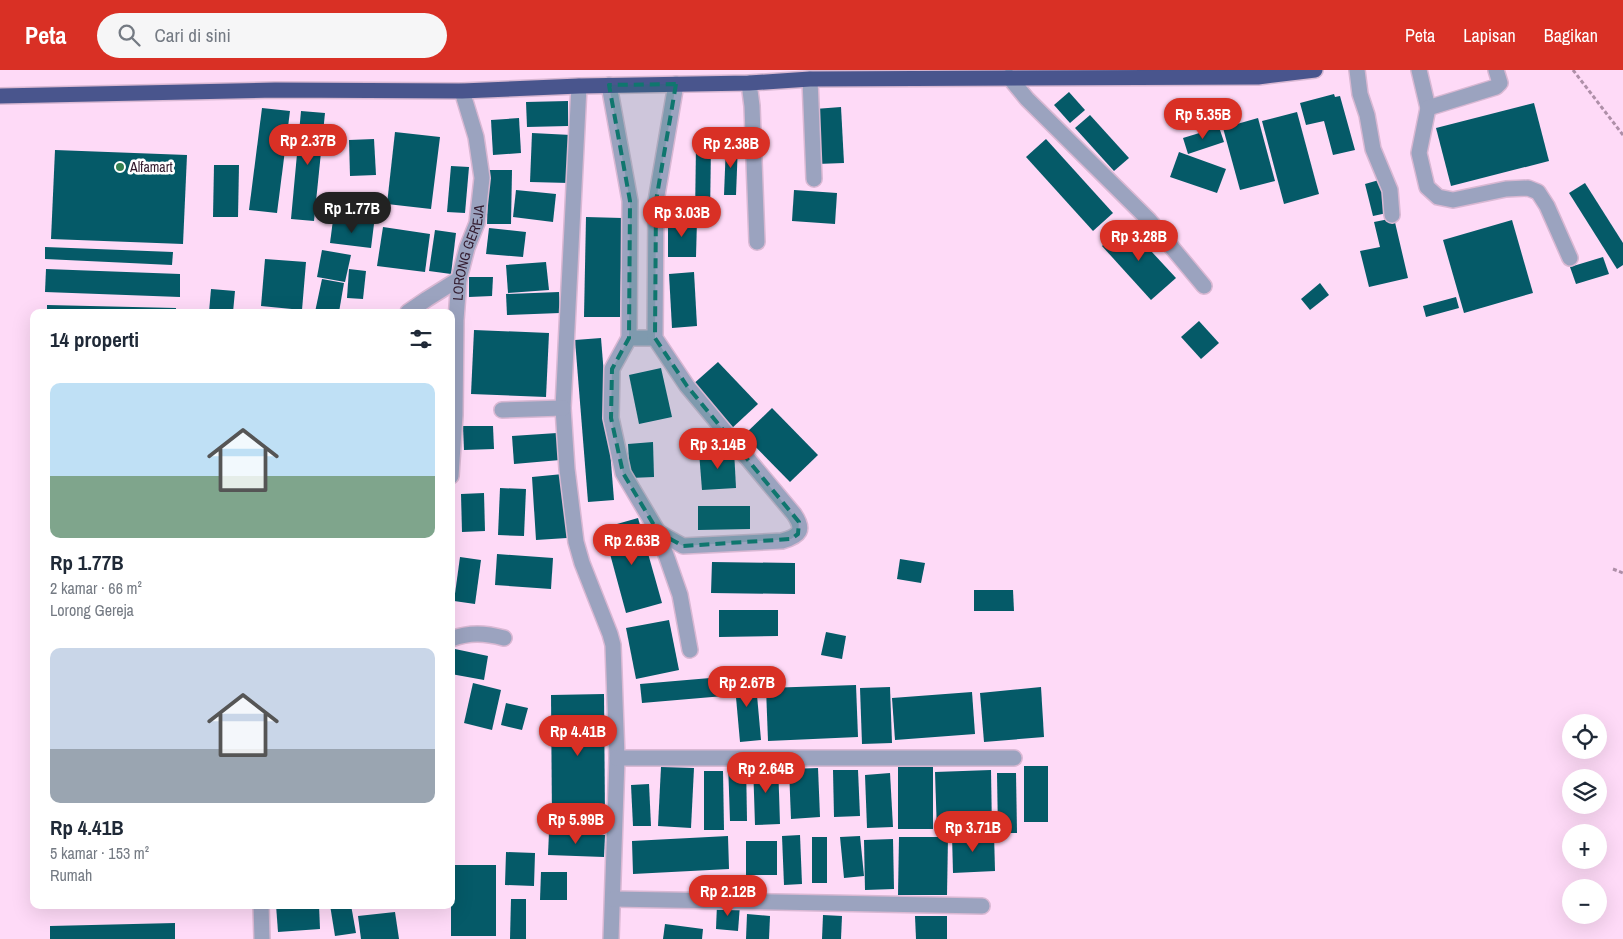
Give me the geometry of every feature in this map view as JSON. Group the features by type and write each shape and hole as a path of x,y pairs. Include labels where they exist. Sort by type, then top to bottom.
{"highway":[{"path":"0,96 275,90 462,91 609,85 749,83 810,74 897,79 976,77 1258,77 1315,70"}],"street":[{"path":"1357,70 1360,94 1367,116 1373,149 1390,190 1392,215"},
{"path":"1419,70 1428,108 1420,153 1427,187 1438,196 1453,200 1506,189 1528,188 1538,192 1547,206 1570,258"},
{"path":"1428,108 1496,87 1500,82 1496,70"},
{"path":"810,74 814,179"},
{"path":"1009,77 1027,99 1149,220 1204,286"},
{"path":"749,83 752,106 757,242"},
{"path":"658,532 683,546 782,541 791,539 798,534 800,529 799,522 789,507 686,386 655,338 656,201 676,84"},
{"path":"609,85 630,201 629,338 612,369 611,418 623,473 658,532 680,595 690,650"},
{"path":"579,86 563,408 567,469 576,542 613,645 617,758 611,939"},
{"name":"LORONG GEREJA","path":"455,415 456,320 460,279 467,248 476,223 482,178 476,137 462,91"},
{"path":"630,201 656,201"},
{"path":"412,309 460,279"},
{"path":"629,338 655,338"},
{"path":"502,410 563,408"},
{"path":"455,638 475,633 485,633 504,638"},
{"path":"617,758 1014,758"},
{"path":"613,899 982,906"},
{"path":"261,909 262,939"}],"path":[{"path":"1573,70 1623,135"},
{"path":"1613,570 1623,573"}],"highlighted area":[{"path":"676,84 656,201 655,338 687,386 799,522 798,534 791,539 683,546 658,532 623,473 611,418 612,369 629,338 630,201 609,85"}],"building":[{"path":"1069,92 1085,110 1070,123 1054,105"},
{"path":"1334,94 1335,97 1340,96 1355,150 1333,155 1324,121 1306,125 1300,103"},
{"path":"568,101 568,126 527,127 526,102"},
{"path":"1534,103 1549,161 1451,186 1436,128"},
{"path":"841,107 844,163 817,164 815,109"},
{"path":"262,108 290,111 277,213 249,210"},
{"path":"301,111 325,113 314,221 291,219"},
{"path":"1297,112 1319,194 1284,204 1262,121"},
{"path":"1090,115 1129,158 1114,171 1075,128"},
{"path":"519,118 521,153 493,155 491,120"},
{"path":"1258,118 1275,181 1240,190 1223,128"},
{"path":"1219,127 1224,142 1188,154 1183,138"},
{"path":"395,132 440,137 431,209 387,204"},
{"path":"532,133 571,135 569,183 530,182"},
{"path":"374,139 376,175 350,176 349,140"},
{"path":"1046,139 1113,213 1093,231 1026,157"},
{"path":"726,144 738,144 736,195 724,195"},
{"path":"696,145 711,145 710,217 695,217"},
{"path":"55,150 187,155 183,244 51,239"},
{"path":"1179,152 1226,169 1217,193 1170,177"},
{"path":"214,165 239,165 238,217 213,217"},
{"path":"451,166 469,167 465,213 447,212"},
{"path":"489,170 512,170 511,224 487,224"},
{"path":"1379,180 1387,213 1373,216 1365,184"},
{"path":"1585,183 1623,243 1623,265 1617,269 1569,193"},
{"path":"516,190 556,194 553,222 513,217"},
{"path":"794,190 837,193 835,224 792,221"},
{"path":"358,192 359,213 333,214 332,193"},
{"path":"586,217 622,218 620,317 584,317"},
{"path":"1394,218 1408,278 1369,287 1360,251 1380,247 1374,222"},
{"path":"333,220 374,224 371,248 330,243"},
{"path":"668,220 697,220 696,257 668,257"},
{"path":"1512,220 1533,293 1464,313 1443,240"},
{"path":"1126,224 1176,278 1151,300 1102,246"},
{"path":"383,227 430,234 425,272 377,266"},
{"path":"489,228 526,232 523,257 486,254"},
{"path":"435,230 456,233 451,274 429,271"},
{"path":"45,247 173,252 172,265 45,259"},
{"path":"322,250 351,255 345,282 317,277"},
{"path":"1603,257 1609,274 1576,284 1570,267"},
{"path":"265,259 306,262 302,309 261,306"},
{"path":"546,262 549,290 508,293 506,265"},
{"path":"46,269 180,274 180,297 45,292"},
{"path":"349,269 366,271 363,299 347,298"},
{"path":"694,272 697,326 672,328 669,274"},
{"path":"469,277 493,277 492,296 469,297"},
{"path":"322,279 344,283 340,309 316,309"},
{"path":"1320,283 1329,295 1310,310 1301,299"},
{"path":"211,289 235,291 233,309 209,309"},
{"path":"559,292 560,313 507,315 506,294"},
{"path":"1456,297 1459,308 1426,317 1423,306"},
{"path":"47,305 176,308 176,309 47,309"},
{"path":"1199,321 1219,343 1201,359 1181,337"},
{"path":"474,330 549,333 546,397 471,394"},
{"path":"601,338 614,500 588,502 575,340"},
{"path":"718,362 758,404 731,429 691,386"},
{"path":"661,368 672,417 639,424 629,375"},
{"path":"772,408 818,455 790,482 744,435"},
{"path":"463,426 493,426 494,449 464,450"},
{"path":"557,433 560,460 514,464 512,436"},
{"path":"653,442 654,477 630,478 628,444"},
{"path":"734,450 736,488 702,490 699,452"},
{"path":"563,474 567,538 536,540 532,477"},
{"path":"500,488 526,489 524,536 498,535"},
{"path":"484,493 485,531 462,532 461,494"},
{"path":"698,506 750,506 750,529 698,530"},
{"path":"638,518 662,603 626,613 603,528"},
{"path":"497,554 553,558 551,589 495,585"},
{"path":"460,557 481,560 475,604 455,601"},
{"path":"900,559 925,563 921,583 897,579"},
{"path":"712,562 795,563 795,594 711,593"},
{"path":"974,590 1013,590 1014,611 974,611"},
{"path":"719,610 778,610 778,636 719,637"},
{"path":"669,620 679,670 636,679 626,628"},
{"path":"826,632 846,636 842,659 821,655"},
{"path":"455,649 488,656 484,680 455,675"},
{"path":"755,673 761,740 740,742 734,675"},
{"path":"722,677 724,696 642,703 640,684"},
{"path":"473,683 501,690 492,730 464,723"},
{"path":"856,685 858,737 768,741 766,688"},
{"path":"890,687 892,743 862,744 860,688"},
{"path":"1041,687 1044,737 984,742 980,693"},
{"path":"972,692 975,734 895,740 892,698"},
{"path":"604,694 605,820 552,820 551,695"},
{"path":"506,703 528,708 522,730 501,725"},
{"path":"746,761 747,821 730,821 728,762"},
{"path":"778,762 780,824 755,825 753,763"},
{"path":"1024,766 1048,766 1048,822 1024,822"},
{"path":"661,767 694,768 691,828 658,826"},
{"path":"898,767 933,767 933,829 898,829"},
{"path":"818,768 820,817 791,819 789,769"},
{"path":"833,770 858,770 860,816 834,817"},
{"path":"991,770 992,831 937,833 935,772"},
{"path":"704,771 723,771 724,830 704,830"},
{"path":"890,773 893,827 867,828 865,775"},
{"path":"997,773 1016,773 1017,833 998,833"},
{"path":"649,784 651,826 633,826 631,785"},
{"path":"549,832 605,835 604,857 548,855"},
{"path":"994,833 995,871 953,873 952,835"},
{"path":"800,835 802,884 784,885 782,836"},
{"path":"728,836 729,869 633,874 632,841"},
{"path":"860,836 864,876 844,878 840,837"},
{"path":"812,837 827,837 827,883 812,883"},
{"path":"899,837 948,837 947,895 898,895"},
{"path":"893,839 894,889 865,890 864,840"},
{"path":"746,841 777,841 777,875 746,875"},
{"path":"506,852 535,853 534,886 505,885"},
{"path":"455,865 496,865 496,936 451,936 451,909 455,909"},
{"path":"541,872 567,872 567,900 540,900"},
{"path":"511,899 526,899 526,939 510,939"},
{"path":"717,904 740,905 738,931 716,929"},
{"path":"276,909 319,909 320,929 278,932"},
{"path":"331,909 352,909 356,933 335,936"},
{"path":"395,912 399,939 361,939 358,916"},
{"path":"747,914 770,916 769,939 746,939"},
{"path":"823,915 842,916 841,939 822,939"},
{"path":"915,916 947,916 947,939 916,939"},
{"path":"175,923 175,939 50,939 50,926"},
{"path":"665,924 703,929 702,939 663,939"}],"place":[{"name":"Alfamart","path":"120,167"}]}
